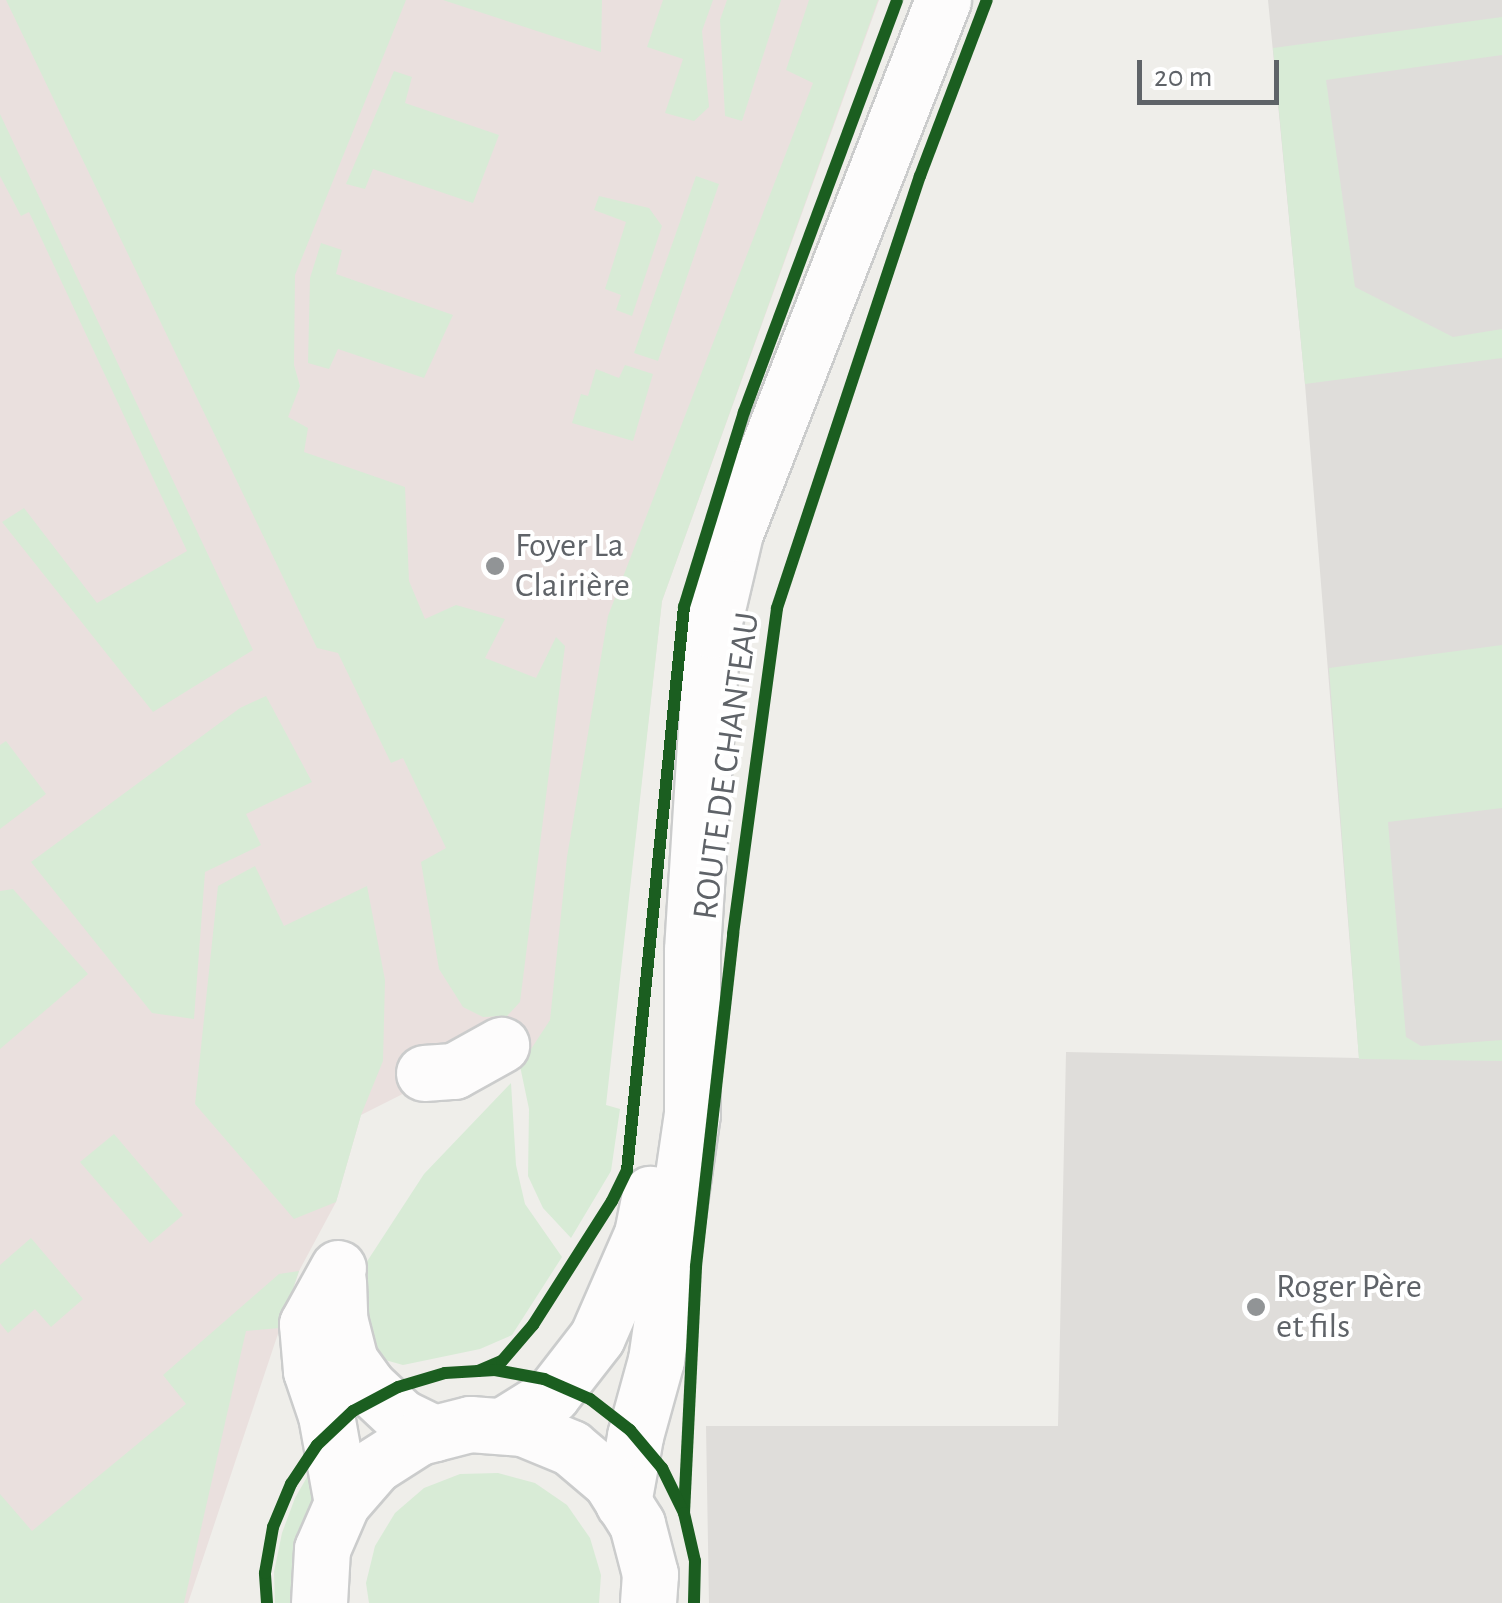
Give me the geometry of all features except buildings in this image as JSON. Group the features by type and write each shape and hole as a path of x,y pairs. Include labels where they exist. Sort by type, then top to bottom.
{"main road":[{"name":"ROUTE DE CHANTEAU","path":"623,1502 631,1451 656,1360 692,1114 692,950 712,630 735,533 943,0"},
{"name":"ROUTE DE CHANTEAU","path":"502,1426 560,1386 597,1337 634,1257 665,1117 692,950"},
{"path":"424,1073 454,1070 501,1046"},
{"path":"342,1502 326,1415 311,1371 308,1324 338,1268 339,1318 350,1361 368,1386 402,1417 434,1433"},
{"path":"318,1603 322,1548 342,1502 375,1464 419,1437 470,1424 523,1428 571,1448 610,1481 637,1524 650,1574 648,1603"}],"shaded area":[{"path":"0,0 879,0 662,601 605,1105 512,1039 361,1115 336,1202 299,1271 188,1603 0,1603"},
{"path":"1268,0 1502,0 1502,1603 709,1603 706,1426 1058,1426 1066,1052 1359,1058 1305,384"}],"green space":[{"path":"6,0 406,0 295,275 294,365 300,386 288,417 308,428 304,452 405,487 409,581 425,619 456,605 505,619 485,658 536,678 556,637 565,646 520,1002 507,1016 483,1017 463,1007 439,969 421,862 446,848 403,758 391,763 338,653 317,648"},
{"path":"443,0 602,0 601,52"},
{"path":"663,0 713,0 702,31 709,107 694,121 665,113 683,59 647,47"},
{"path":"727,0 781,0 742,121 725,116 720,20"},
{"path":"809,0 878,0 662,601 606,1105 620,1109 611,1171 571,1238 543,1208 528,1176 529,1109 520,1066 550,1020 567,857 608,616 813,83 786,70"},
{"path":"1502,17 1502,55 1326,80 1355,287 1453,337 1502,329 1502,358 1305,384 1273,48"},
{"path":"394,71 412,77 405,103 499,135 473,203 373,169 365,189 346,184"},
{"path":"0,114 253,650 153,712 2,522 24,508 97,603 187,551 29,212 21,216 0,176"},
{"path":"696,176 719,184 658,361 634,353"},
{"path":"599,196 649,208 662,226 632,316 616,310 621,295 605,289 626,222 594,210"},
{"path":"321,243 342,250 336,274 453,315 424,378 338,349 329,369 308,363 310,278"},
{"path":"625,365 653,374 633,441 572,423 581,394 588,396 596,369 619,378"},
{"path":"1502,645 1502,808 1388,822 1406,1037 1421,1046 1502,1040 1502,1061 1359,1059 1329,668"},
{"path":"266,696 312,782 246,814 261,845 205,872 194,1019 152,1013 31,862 240,708"},
{"path":"6,741 46,794 0,829 0,745"},
{"path":"255,866 284,926 367,886 385,980 383,1061 361,1115 336,1202 294,1219 195,1104 218,886"},
{"path":"13,889 88,974 0,1049 0,891"},
{"path":"511,1083 516,1165 525,1204 562,1257 512,1335 480,1349 403,1365 378,1358 356,1301 366,1263 424,1174"},
{"path":"114,1134 183,1215 150,1243 80,1162"},
{"path":"31,1238 83,1299 51,1327 35,1309 8,1333 0,1323 0,1265"},
{"path":"299,1271 280,1328 246,1331 184,1603 0,1603 0,1494 32,1531 186,1404 163,1375 279,1274"},
{"path":"314,1465 319,1491 300,1603 275,1603 274,1572 282,1533 295,1498"},
{"path":"498,1473 535,1483 567,1505 590,1538 601,1575 599,1603 369,1603 366,1583 375,1546 395,1513 424,1488 460,1474"}],"cycle path":[{"path":"478,1371 502,1361 533,1325 612,1201 627,1170 684,607 744,412 897,0"},
{"path":"684,1513 696,1266 733,934 777,608 920,176 987,0"},
{"path":"267,1603 265,1573 273,1527 291,1484 317,1445 353,1411 398,1387 445,1373 495,1370 544,1379 590,1399 630,1430 662,1468 684,1513 695,1561 694,1603"}],"place":[{"name":"Foyer La Clairière","path":"495,566"},
{"name":"Roger Père et fils","path":"1256,1307"}]}
